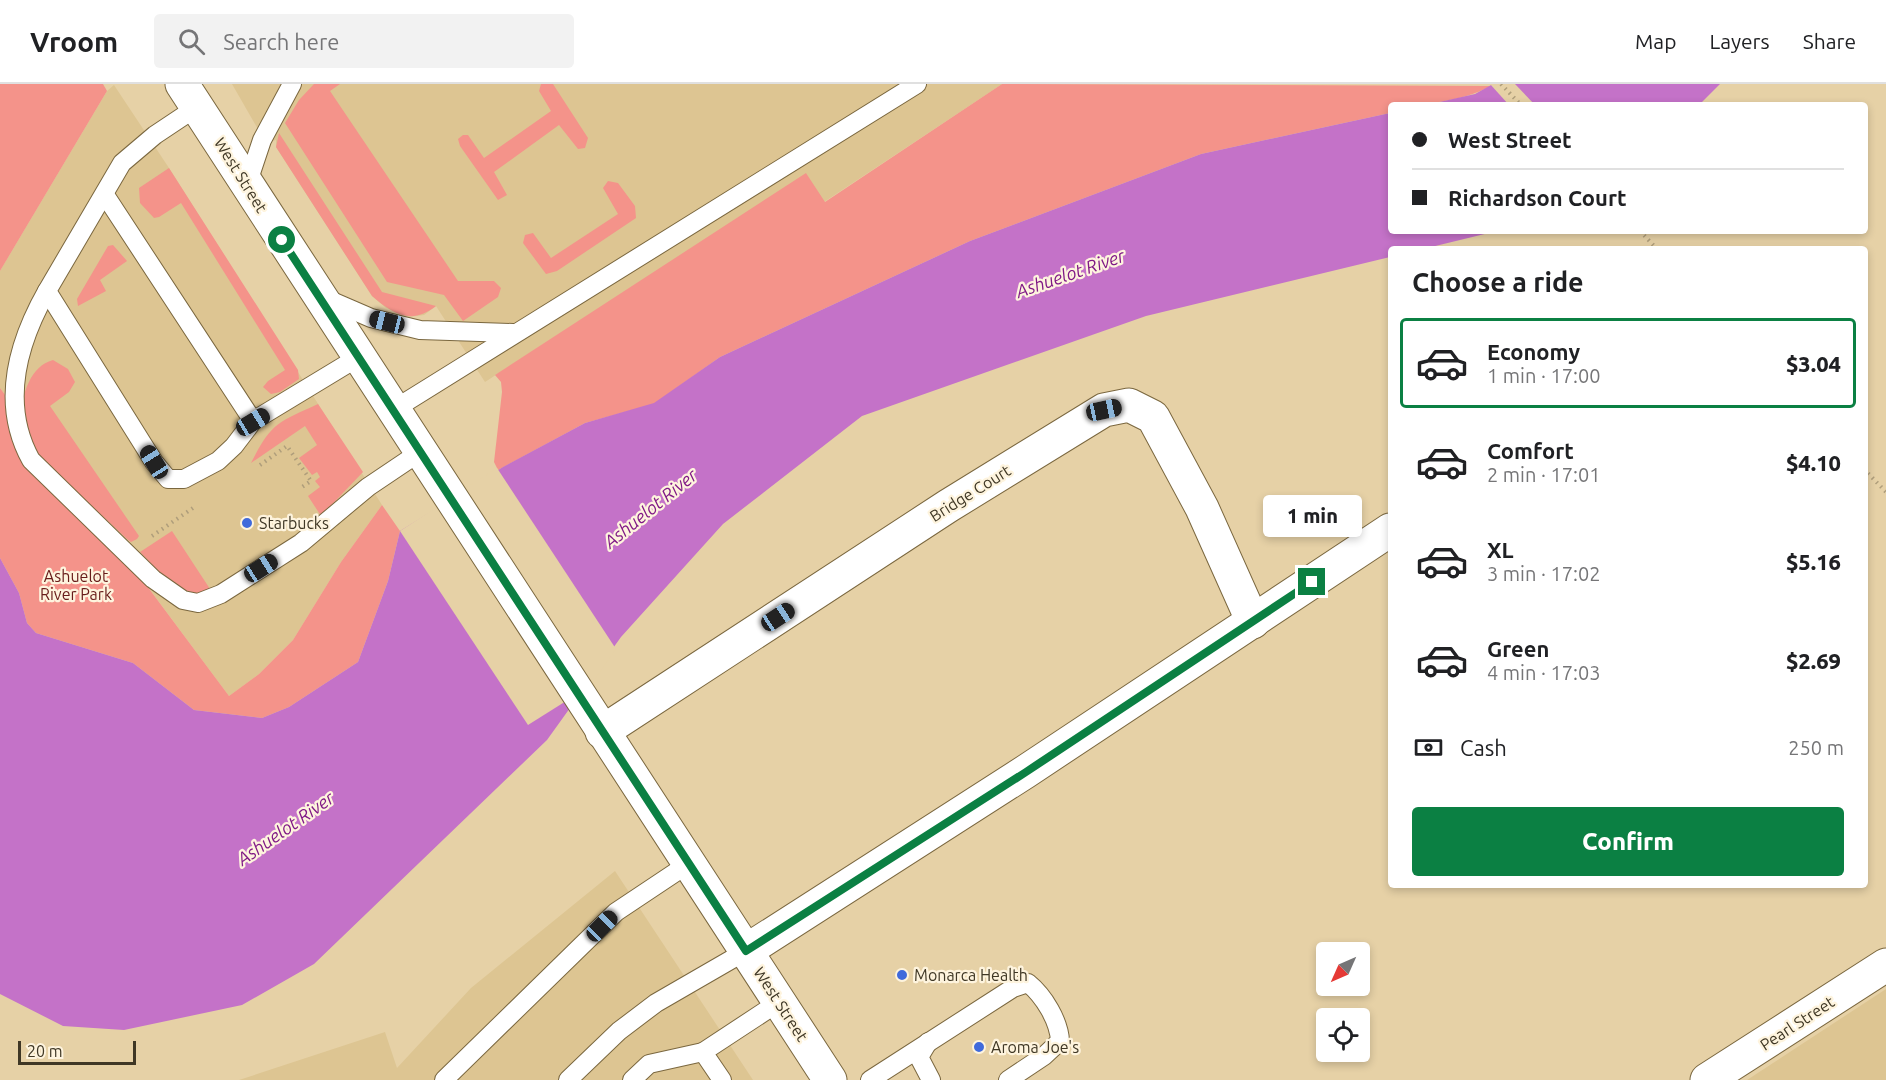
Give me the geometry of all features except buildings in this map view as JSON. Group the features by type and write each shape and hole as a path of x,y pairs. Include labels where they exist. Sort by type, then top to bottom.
{"street":[{"name":"West Street","path":"189,95 357,358 830,1080"},
{"name":"Bridge Court","path":"602,732 948,506 1104,410 1129,405 1153,417 1172,449 1253,622"},
{"path":"746,951 1026,772 1388,531"},
{"name":"Pearl Street","path":"1707,1080 1886,965"}],"lane":[{"path":"247,185 262,140 292,84"},
{"path":"393,410 917,84"},
{"path":"189,95 122,163 25,331 16,357 12,390 20,443 31,460 153,579 183,600 198,603 221,594 314,535 368,487 420,452"},
{"path":"105,195 253,422"},
{"path":"47,291 154,462 168,479 184,479 218,461 234,446 253,422 357,358"},
{"path":"317,294 371,318 420,330 514,333"},
{"path":"444,1080 616,912 688,864"},
{"path":"568,1080 619,1031 656,1003 746,951"},
{"path":"870,1080 1012,988 1028,983 1055,1020 1059,1029 1060,1041 1044,1056 1008,1080"},
{"path":"632,1080 649,1064 703,1052 779,1002"},
{"path":"928,1042 919,1057 931,1080"},
{"path":"703,1052 722,1080"}],"path":[{"path":"1501,84 1518,102"},
{"path":"1643,234 1654,246"},
{"path":"1868,473 1886,492"}],"shaded area":[{"path":"232,84 1002,84 824,202 806,174 485,382 436,306 424,315 409,317 386,308 372,296 276,147 276,140 266,143"},
{"path":"114,85 382,505 341,562 293,640 259,674 229,696 0,388 0,271 107,91"},
{"path":"615,871 753,1080 239,1080 385,1032 397,1068 471,988"},
{"path":"1886,989 1886,1080 1747,1080"}],"green space":[{"path":"0,84 103,84 107,91 0,271"},
{"path":"314,84 340,84 330,91 458,281 494,281 501,288 498,297 463,321 444,295 387,282 285,123 299,100"},
{"path":"541,84 553,84 588,138 585,148 578,149 559,125 494,172 507,195 498,200 460,146 458,139 463,135 468,135 484,158 551,111 539,91"},
{"path":"1002,84 1491,86 1467,96 1442,102 1388,102 1388,113 1201,154 970,241 720,357 654,404 585,423 498,470 494,462 502,392 501,382 495,375 806,173 825,202"},
{"path":"279,133 382,292 436,306 419,315 403,315 396,313 372,296 276,147"},
{"path":"169,168 298,370 299,379 280,392 271,394 263,387 285,370 181,203 154,218 140,203 139,188"},
{"path":"608,181 618,183 635,206 636,218 557,271 546,274 523,243 525,235 533,233 551,258 618,214 603,188"},
{"path":"113,245 127,261 100,280 106,291 78,306 77,299 108,246"},
{"name":"Ashuelot River Park","path":"53,360 68,369 75,382 69,392 50,406 139,536 137,539 131,542 127,539 77,492 229,696 259,674 293,640 341,562 382,505 400,531 388,581 358,662 289,707 262,718 194,710 133,663 36,633 27,623 19,593 0,558 0,388 20,415 23,398 33,375 45,363"},
{"path":"318,404 363,472 321,516 308,496 320,487 315,481 320,477 317,472 312,475 299,458 317,445 305,426 251,463 265,439 277,425"},
{"path":"172,531 210,589 200,593 181,589 163,576 140,552"}],"water":[{"path":"1493,84 1720,84 1702,102 1439,102 1475,94"},
{"name":"Ashuelot River","path":"1388,113 1388,234 1485,234 1435,246 1388,246 1388,257 1146,316 862,416 723,524 621,637 547,740 314,964 242,1005 124,1030 63,1026 0,994 0,558 19,593 27,623 36,633 133,663 194,710 262,718 289,707 358,662 388,581 400,531 503,467 585,423 654,403 720,357 970,241 1201,154"}],"pier":[{"path":"1490,84 1515,84 1532,102 1506,102"},
{"path":"497,468 616,649 590,686 528,725 400,531"}],"place":[{"name":"Starbucks","path":"247,523"},
{"name":"Monarca Health","path":"902,975"},
{"name":"Aroma Joe's","path":"979,1047"}],"route":[{"path":"282,240 746,951 1026,772 1312,582"}]}
